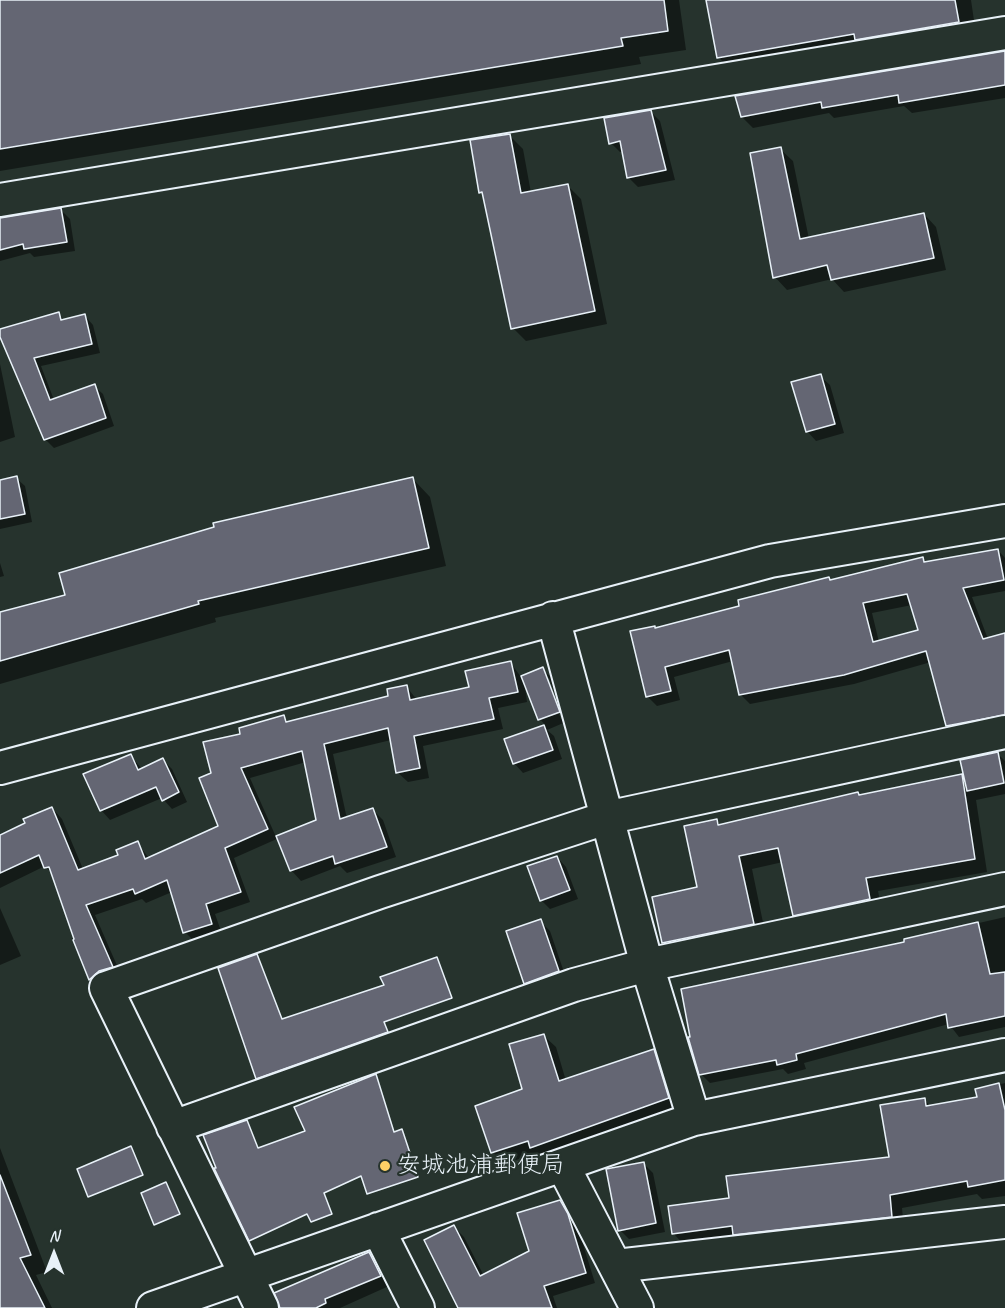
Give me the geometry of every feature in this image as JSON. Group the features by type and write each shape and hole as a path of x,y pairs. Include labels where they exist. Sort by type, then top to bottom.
{"street":[{"path":"0,200 1005,33"},
{"path":"0,768 770,561 1005,521"},
{"path":"553,618 647,965 694,1119"},
{"path":"261,1308 106,988 380,892 606,818 1005,732"},
{"path":"173,1127 574,985 647,965 1005,890"},
{"path":"153,1308 694,1119 1005,1055"},
{"path":"563,1166 637,1308"},
{"path":"616,1266 1005,1222"},
{"path":"378,1229 418,1308"}],"building":[{"path":"0,0 664,0 668,31 621,38 623,46 0,149"},
{"path":"706,0 955,0 959,22 855,40 854,34 717,58"},
{"path":"1005,51 1005,85 899,103 898,95 822,108 821,102 741,117 735,96"},
{"path":"651,110 666,170 627,178 620,141 609,144 604,118"},
{"path":"510,134 521,193 568,184 595,311 511,329 482,192 479,193 470,140"},
{"path":"781,147 800,239 924,213 934,258 831,280 827,265 773,278 750,153"},
{"path":"61,208 67,242 24,249 23,244 0,250 0,218"},
{"path":"59,312 61,320 85,314 92,344 34,358 50,400 95,384 106,418 44,440 0,337 0,329"},
{"path":"821,374 835,424 806,432 791,382"},
{"path":"17,476 25,514 0,519 0,480"},
{"path":"413,477 429,548 198,601 199,604 0,661 0,612 65,595 59,573 214,527 213,523"},
{"path":"998,549 1004,580 963,588 983,639 1005,633 1005,715 946,726 926,651 844,675 739,695 729,650 665,667 671,691 646,697 630,631 655,626 655,628 739,606 738,600 829,577 830,580 923,557 924,562","holes":["907,594 918,630 873,642 863,603"]},
{"path":"511,661 518,692 489,698 494,719 414,736 420,768 396,773 388,728 324,744 340,819 373,808 387,847 335,864 333,856 290,871 276,836 316,820 302,751 241,768 268,829 225,848 241,892 206,904 212,924 183,933 167,880 135,894 133,889 86,905 113,967 99,971 89,980 49,867 44,868 39,855 0,873 0,835 25,823 23,819 52,807 78,870 118,855 116,850 138,841 145,859 218,826 199,778 211,773 203,742 240,734 239,728 284,715 286,722 388,696 387,689 407,685 410,700 469,687 465,671"},
{"path":"543,667 560,712 538,720 521,676"},
{"path":"544,725 553,750 513,764 504,739"},
{"path":"998,752 1004,783 967,791 960,760"},
{"path":"131,754 138,770 163,758 179,792 162,801 156,787 100,811 83,774"},
{"path":"962,774 975,859 866,878 870,899 793,916 778,848 739,856 754,924 662,943 652,897 697,887 684,826 717,819 718,825 858,792 859,795"},
{"path":"557,856 570,890 540,901 527,866"},
{"path":"541,919 559,971 524,984 506,931"},
{"path":"978,922 990,974 1005,972 1005,1016 948,1028 946,1014 796,1054 797,1060 777,1065 776,1060 699,1075 688,1037 690,1037 681,989 904,942 904,939"},
{"path":"257,954 282,1019 384,985 380,977 437,957 452,998 384,1022 388,1032 256,1079 218,968"},
{"path":"544,1034 559,1081 654,1049 669,1098 530,1148 528,1141 491,1153 475,1106 522,1089 509,1044"},
{"path":"376,1074 394,1132 402,1129 418,1177 367,1194 361,1176 324,1193 332,1214 311,1222 307,1214 249,1241 214,1168 216,1168 203,1135 247,1120 258,1148 305,1131 294,1107"},
{"path":"999,1083 1005,1110 1005,1180 968,1187 967,1181 890,1195 892,1217 733,1235 732,1226 672,1234 668,1206 729,1198 726,1176 889,1157 880,1105 925,1098 926,1106 977,1097 975,1089"},
{"path":"131,1146 143,1175 88,1197 77,1169"},
{"path":"644,1162 656,1223 618,1231 606,1169"},
{"path":"0,1175 31,1255 20,1258 45,1308 0,1308"},
{"path":"166,1182 180,1214 154,1225 141,1193"},
{"path":"560,1200 568,1214 586,1273 544,1286 552,1308 458,1308 424,1240 454,1225 480,1276 529,1251 517,1213"},
{"path":"369,1252 381,1276 325,1299 326,1303 316,1308 280,1308 274,1293"}],"place":[{"name":"安城池浦郵便局","path":"385,1166"}]}
